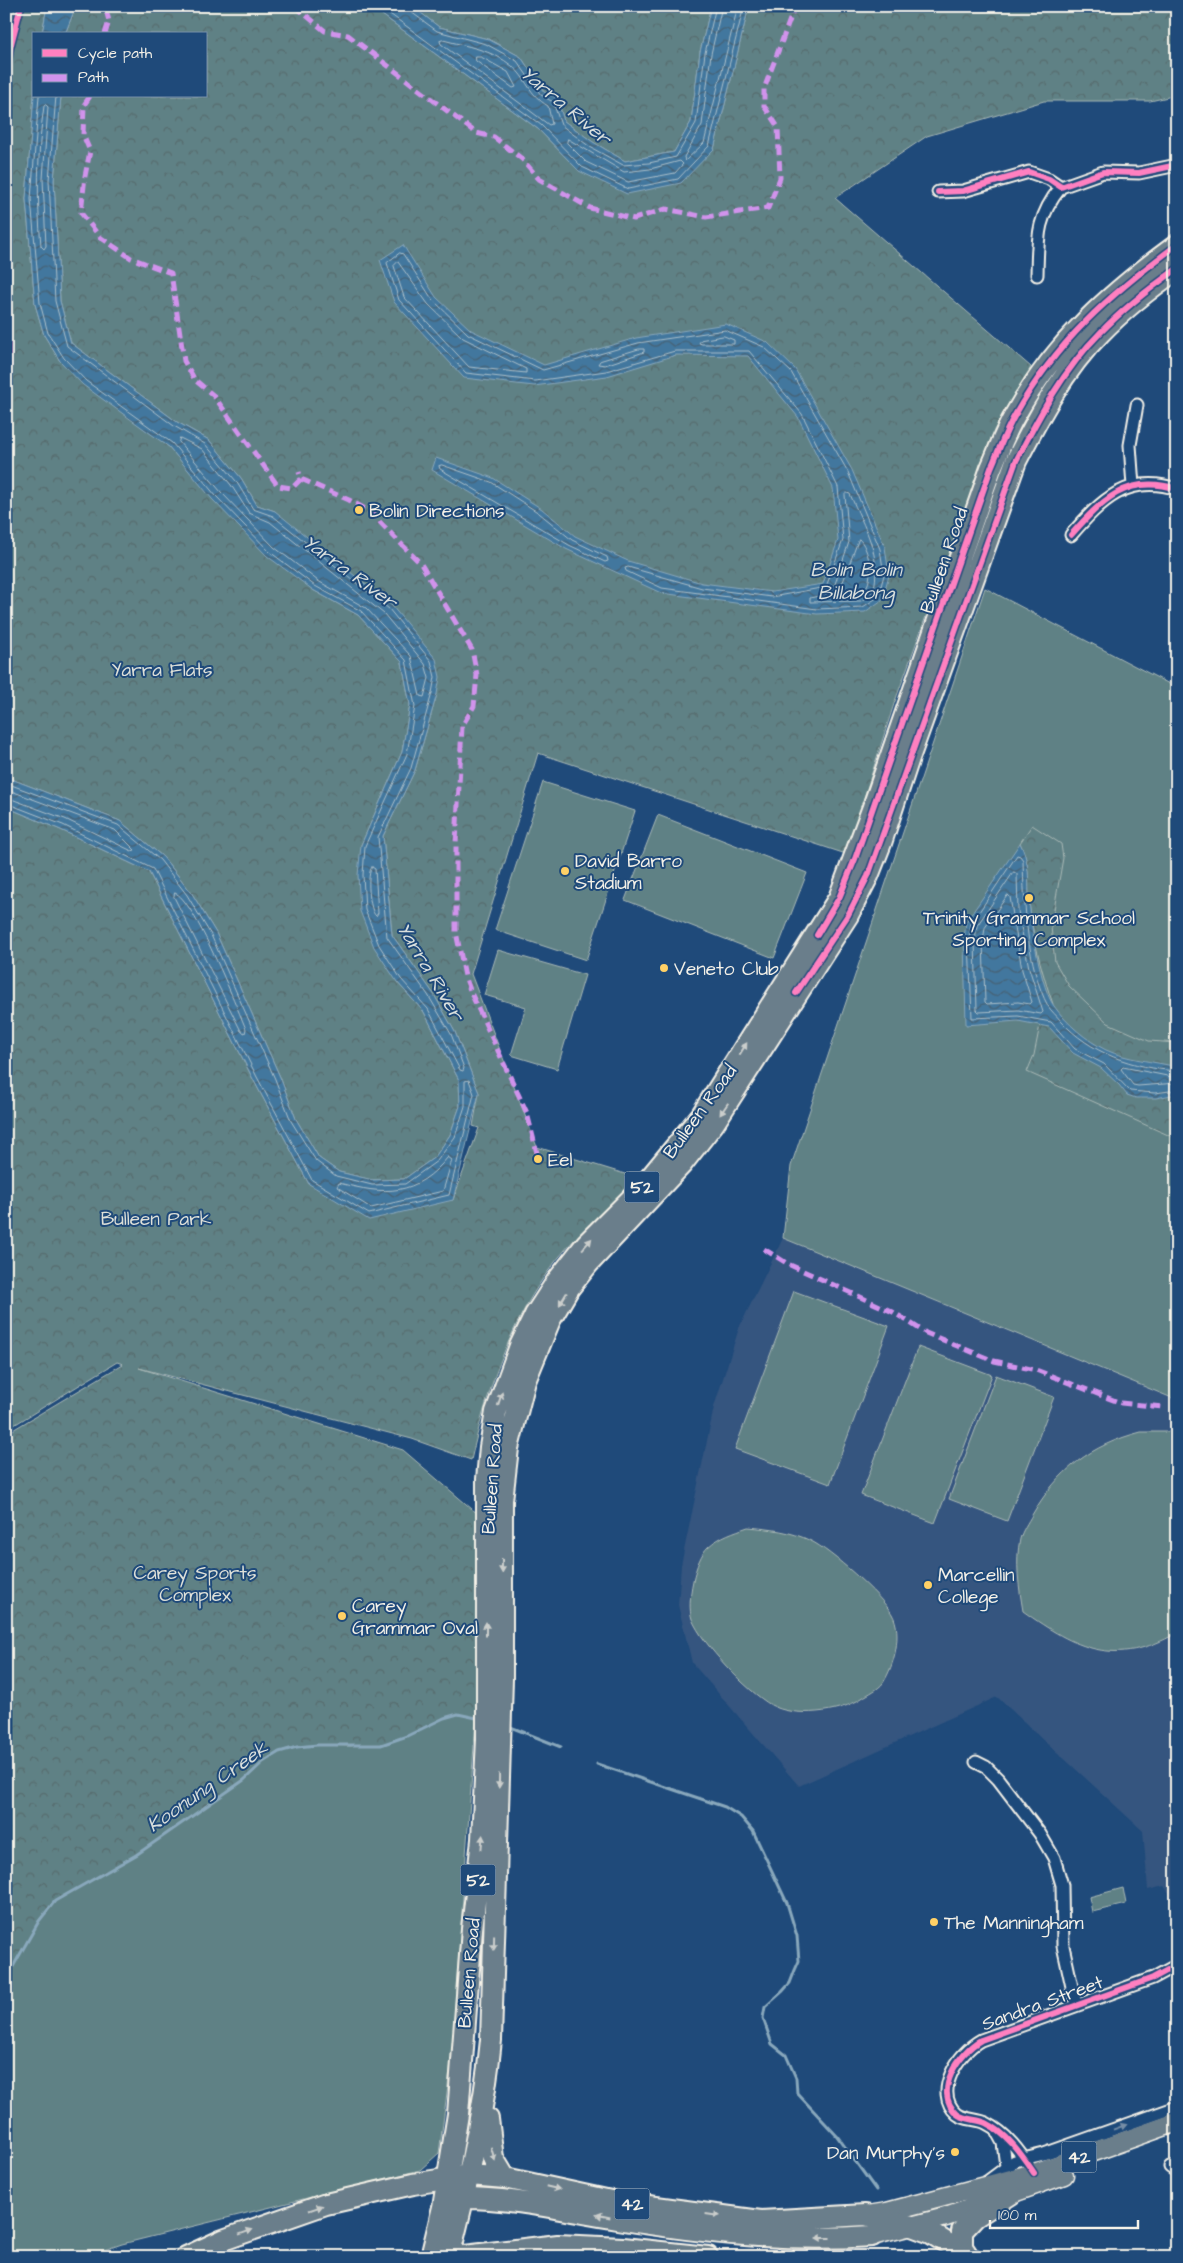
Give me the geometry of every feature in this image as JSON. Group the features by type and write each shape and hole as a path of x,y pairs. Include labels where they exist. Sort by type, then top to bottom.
{"highway":[{"name":"Bulleen Road","path":"431,2257 464,2198 485,2092 490,2054 493,2009 494,1679 503,1480 510,1440 525,1381 550,1320 588,1264 681,1165 714,1123 848,915 868,876 908,758 1020,452 1037,418 1063,378 1099,334 1165,269 1177,245"},
{"name":"Bulleen Road","path":"449,2257 447,2229 448,2178 460,2082 472,1929 482,1839 487,1739 494,1679"},
{"path":"485,2092 490,2146 493,2158 505,2178"},
{"name":"42","path":"448,2178 470,2175 505,2178 611,2201 761,2222 865,2216"},
{"path":"186,2257 223,2240 326,2204 448,2178"},
{"path":"969,2256 962,2248 962,2231 975,2217 1011,2194"},
{"name":"42","path":"464,2198 516,2202 651,2224 750,2236 830,2238 872,2236"},
{"path":"865,2216 912,2226 931,2233 969,2256"},
{"path":"456,2257 558,2245 623,2248 708,2257"}],"main road":[{"name":"42","path":"865,2216 887,2212 1034,2173 1177,2122"},
{"name":"42","path":"872,2236 942,2219 1177,2134"},
{"path":"934,2199 940,2205 952,2206 1011,2194"}],"street":[{"path":"1037,276 1038,229 1050,201 1061,187 1103,172 1138,173 1177,165"},
{"path":"938,192 963,191 1029,172 1049,179 1061,187"},
{"path":"1133,486 1130,445 1137,406"},
{"path":"1071,535 1105,499 1133,486 1147,484 1177,489"},
{"path":"976,1762 998,1779 1040,1834 1054,1858 1062,1884 1063,1946 1076,2006"},
{"name":"Sandra Street","path":"1034,2173 1013,2144 996,2130 982,2122 961,2117 954,2110 948,2089 951,2073 956,2063 968,2048 981,2040 1152,1978 1177,1965"},
{"path":"981,2187 1006,2166 1024,2158 1044,2154 1177,2106"},
{"path":"996,2130 1003,2143 1006,2166"}],"shaded area":[{"name":"Marcellin College","path":"783,1238 1177,1400 1177,1894 1172,1897 1164,1886 1148,1890 1143,1831 997,1697 799,1786 692,1663 678,1605 681,1565 714,1407 739,1328"}],"green space":[{"name":"Yarra Flats","path":"6,6 47,6 42,32 32,32 32,98 34,98 26,199 35,304 44,335 60,361 169,447 214,500 313,590 358,615 402,662 410,705 402,752 361,845 397,982 424,1012 459,1080 460,1106 450,1135 435,1157 404,1179 372,1180 339,1172 319,1158 296,1119 280,1077 216,933 191,892 163,857 120,821 6,777"},
{"path":"76,6 370,6 538,129 579,171 714,149 749,6 1177,6 1177,95 1150,101 1044,101 927,136 835,198 1031,367 994,430 894,704 846,854 538,753 471,974 537,1147 638,1178 567,1248 532,1295 509,1340 491,1387 471,1460 412,1439 139,1368 403,1450 479,1515 476,1718 458,1714 444,1718 407,1736 381,1745 317,1745 297,1747 279,1752 263,1762 244,1780 136,1855 55,1901 39,1921 6,1979 6,1434 123,1364 117,1362 6,1430 6,807 61,830 149,872 253,1079 309,1184 453,1200 479,1128 473,1126 479,1093 455,1032 433,993 392,935 383,836 415,770 437,694 275,511 257,505 241,478 209,440 177,422 71,343 60,301 54,180 61,98 208,98 208,32 66,32"},
{"path":"412,6 711,6 700,52 691,122 674,152 625,161 593,142 564,121 557,98 544,92 521,57 488,39 439,27"},
{"name":"Trinity Grammar School Sporting Complex","path":"985,588 1177,688 1177,1400 783,1238 791,1166"},
{"name":"David Barro Stadium","path":"543,782 635,811 586,960 495,930"},
{"path":"658,815 807,873 774,958 625,900"},
{"path":"1032,825 1061,844 1063,858 1051,927 1055,962 1069,986 1108,1023 1149,1041 1177,1043 1177,1139 1027,1072 1034,1055 1040,1025 1053,1004 1036,946 1029,901 1026,860 1020,843"},
{"path":"498,950 585,975 557,1069 511,1055 526,1007 484,995"},
{"path":"794,1291 889,1326 830,1484 735,1449"},
{"path":"918,1347 992,1375 935,1523 861,1495"},
{"path":"996,1375 1054,1397 1007,1521 949,1499"},
{"path":"1141,1432 1177,1432 1177,1633 1155,1644 1134,1650 1115,1651 1097,1649 1079,1644 1061,1635 1023,1611 1018,1566 1020,1539 1042,1499 1065,1472 1091,1452 1123,1437"},
{"path":"748,1527 788,1533 811,1541 842,1563 878,1596 892,1614 897,1630 894,1659 887,1676 879,1687 853,1703 842,1707 817,1712 792,1712 771,1705 761,1698 715,1654 692,1619 690,1602 693,1581 699,1561 708,1547 722,1537"},
{"path":"458,1714 476,1718 451,2062 439,2153 420,2170 122,2244 83,2257 6,2257 6,1979 39,1921 55,1901 136,1855 244,1780 263,1762 279,1752 297,1747 317,1745 351,1746 407,1736 444,1718"},
{"path":"1123,1888 1126,1904 1092,1912 1089,1897"}],"water":[{"path":"47,6 76,6 66,32 42,32"},
{"path":"370,6 412,6 439,27 488,39 521,57 544,92 557,98 564,121 593,142 625,161 674,152 691,122 700,52 711,6 749,6 714,149 681,183 627,194 579,171 538,129"},
{"path":"34,98 61,98 54,180 60,301 71,343 177,422 209,440 241,478 257,505 275,511 392,606 436,659 440,677 437,694 415,770 383,836 392,935 433,993 455,1032 479,1093 453,1200 369,1220 309,1184 253,1079 149,872 61,830 6,807 6,777 120,821 163,857 191,892 216,933 280,1077 296,1119 319,1158 339,1172 373,1180 404,1179 435,1157 450,1135 460,1106 459,1080 424,1012 397,982 374,947 360,911 358,875 361,845 402,752 410,705 402,662 358,615 313,590 267,556 212,499 169,447 83,385 60,361 44,335 35,304 26,199"},
{"name":"Bolin Bolin Billabong","path":"403,245 436,297 471,330 544,365 636,338 726,324 767,342 795,369 852,470 885,547 889,575 882,600 865,612 817,614 661,593 566,549 432,470 436,458 493,478 542,509 575,536 628,561 702,583 772,592 823,584 838,540 833,488 798,417 748,356 676,355 607,376 534,386 464,378 394,302 380,260"},
{"path":"1020,843 1028,868 1031,920 1038,960 1049,998 1054,1006 1077,1031 1106,1050 1132,1058 1177,1067 1177,1094 1156,1098 1136,1098 1127,1095 1101,1068 1073,1053 1049,1027 1018,1021 966,1025 964,940 966,922"}],"waterway":[{"name":"Koonung Creek","path":"6,1979 39,1921 55,1901 136,1855 244,1780 263,1762 279,1752 297,1747 317,1745 381,1745 407,1736 444,1718 458,1714 481,1719"},
{"name":"Koonung Creek","path":"508,1726 561,1747"},
{"name":"Koonung Creek","path":"597,1764 725,1807 741,1817 753,1831 787,1903 797,1936 799,1961 790,1983 765,2007 763,2018 772,2044 786,2055 796,2078 797,2093 837,2136 876,2190"}],"marked path":[{"path":"105,6 109,21 106,32"},
{"path":"295,6 325,31 348,35 476,133 494,137 522,159 539,179 590,208 634,219 666,209 706,217 768,208 780,178 778,127 764,106 764,89 795,6"},
{"path":"89,98 84,105 83,135 90,151 81,213 100,237 131,258 171,273 184,361 195,380 214,396 278,486 292,488 301,479 299,472"},
{"path":"301,479 369,511 421,564 472,650 477,675 474,706 462,726 456,844 456,932 465,976 471,993 527,1113 537,1153"},
{"path":"764,1249 788,1264 893,1312 926,1333 994,1361 1036,1370 1121,1403 1163,1407"}],"cycle path":[{"path":"6,78 10,48 21,6"},
{"path":"938,192 963,191 1029,172 1049,179 1061,187 1103,172 1139,173 1177,165"},
{"path":"817,935 839,898 855,859 991,468 1011,421 1048,365 1086,321 1129,282 1177,245"},
{"path":"796,993 848,915 868,876 1016,461 1043,410 1064,377 1087,347 1127,307 1177,269"},
{"path":"6,283 9,385 6,393"},
{"path":"1071,535 1093,511 1116,493 1144,485 1159,485 1177,489"},
{"path":"1034,2173 1013,2145 1001,2133 986,2123 960,2116 950,2105 947,2095 948,2084 951,2073 957,2063 964,2054 981,2040 1153,1978 1177,1965"}],"place":[{"name":"Bolin Directions","path":"359,510"},
{"name":"David Barro Stadium","path":"565,871"},
{"name":"Trinity Grammar School Sporting Complex","path":"1029,898"},
{"name":"Veneto Club","path":"664,968"},
{"name":"Eel","path":"538,1159"},
{"name":"Marcellin College","path":"928,1585"},
{"name":"Carey Grammar Oval","path":"342,1616"},
{"name":"The Manningham","path":"934,1922"},
{"name":"Dan Murphy's","path":"955,2152"}],"water label":[{"name":"Yarra River","path":"566,105"},
{"name":"Yarra River","path":"350,571"},
{"name":"Yarra River","path":"431,971"}],"park label":[{"name":"Bulleen Park","path":"156,1218"},
{"name":"Carey Sports Complex","path":"195,1583"}]}
